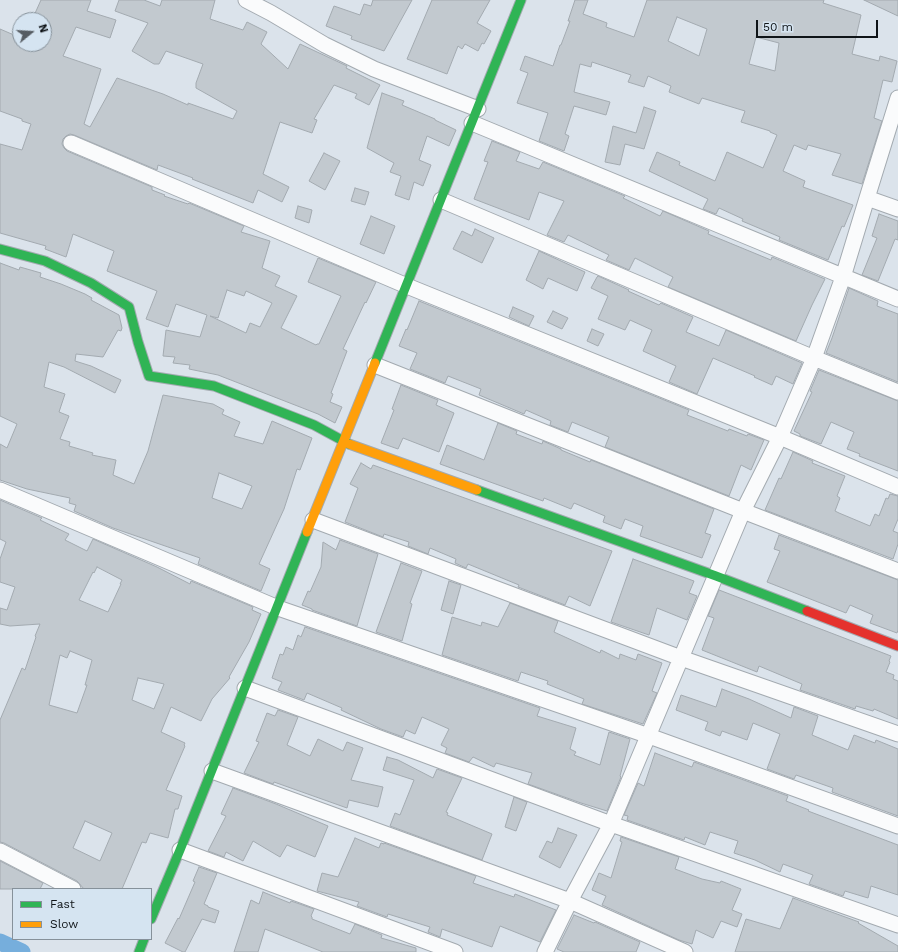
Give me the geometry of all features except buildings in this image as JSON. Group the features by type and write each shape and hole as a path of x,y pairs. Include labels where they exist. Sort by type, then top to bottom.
{"main road":[{"path":"152,917 278,608 521,0"},
{"path":"0,249 45,261 91,283 129,307 149,376 214,386 314,425 344,442 716,576 898,646"},
{"path":"140,950 144,940"}],"street":[{"path":"246,0 325,45 374,69 478,109"},
{"path":"545,952 611,824 743,511 780,437 814,358 843,277 898,98"},
{"path":"472,123 898,299"},
{"path":"71,142 407,286 780,437 898,487"},
{"path":"867,198 898,209"},
{"path":"442,200 814,358 898,392"},
{"path":"375,365 743,511 898,570"},
{"path":"0,490 278,608 649,736 898,826"},
{"path":"313,520 681,658 898,734"},
{"path":"245,688 611,824 898,925"},
{"path":"212,771 570,901 685,952"},
{"path":"180,850 455,952"},
{"path":"0,851 71,888"}],"waterway":[{"path":"0,942 22,952"}],"traffic: fast":[{"path":"375,363 521,0"},
{"path":"0,249 45,261 91,283 129,307 149,376 214,386 314,425 349,444"},
{"path":"477,490 716,576 807,611"},
{"path":"152,917 307,532"},
{"path":"139,952 144,940"}],"traffic: slow":[{"path":"307,532 375,363"},
{"path":"349,444 477,490"}],"traffic: jam":[{"path":"807,611 898,646"}]}
